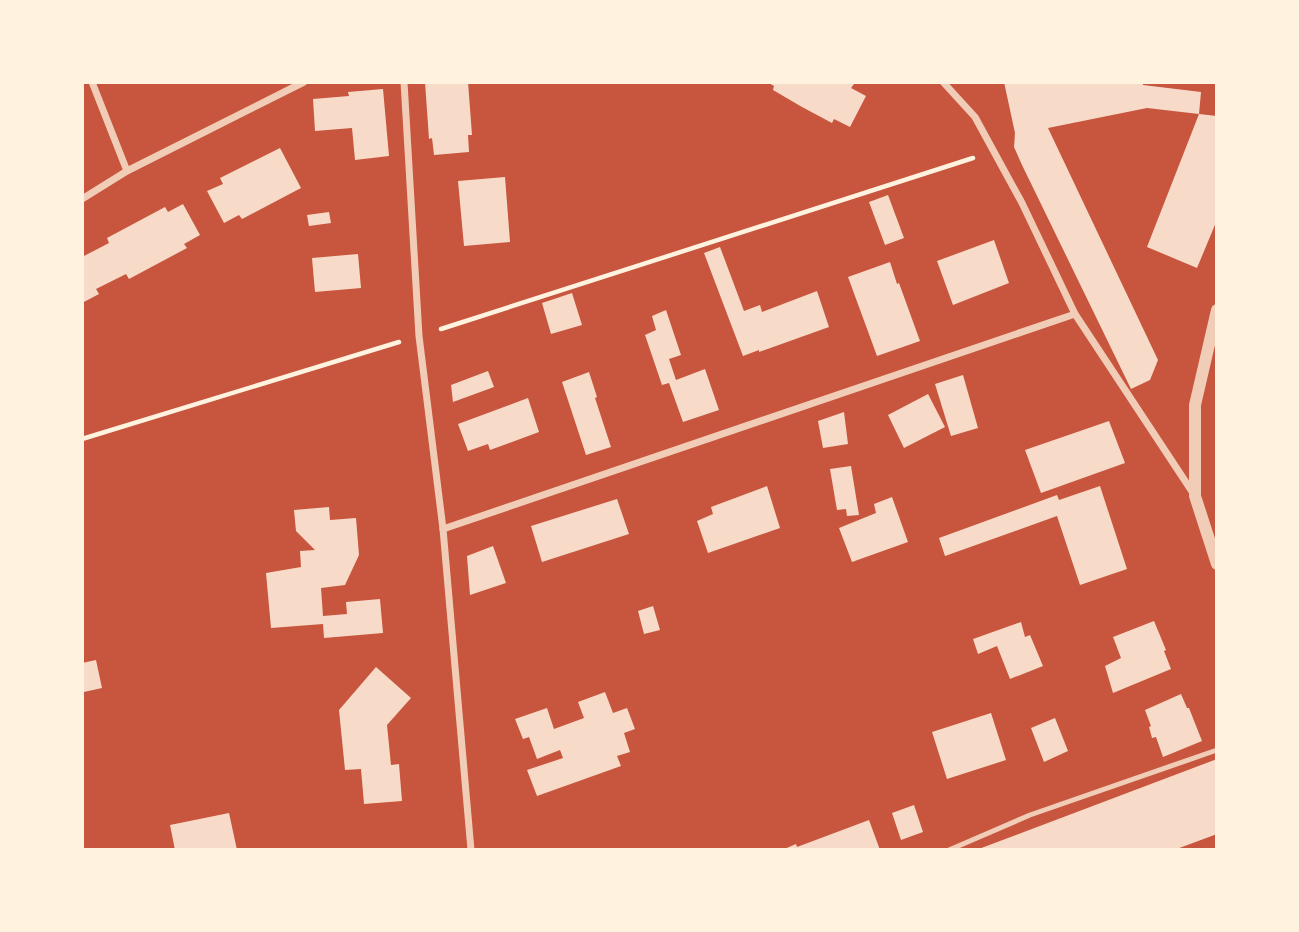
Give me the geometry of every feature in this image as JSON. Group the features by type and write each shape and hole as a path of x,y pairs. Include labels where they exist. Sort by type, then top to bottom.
{"street":[{"path":"92,82 127,172"},
{"path":"82,199 127,172 304,82"},
{"path":"404,82 419,336 443,529 471,850"},
{"path":"943,82 975,117 1022,203 1075,314 1195,496 1217,564"},
{"path":"1195,496 1195,405 1217,310"},
{"path":"443,529 1075,314"}],"lane":[{"path":"949,850 1030,815 1217,750"}],"path":[{"path":"82,439 419,336 994,151"}],"building":[{"path":"425,82 468,82 472,135 468,135 469,152 434,155 432,138 429,139"},
{"path":"767,82 851,82 854,84 851,88 866,96 850,127 834,119 832,123 802,107 773,90 774,86"},
{"path":"1004,82 1143,82 1143,85 1201,92 1199,114 1147,108 1048,128 1158,360 1150,380 1131,389 1014,147 1015,133"},
{"path":"383,89 389,156 355,160 352,128 315,131 313,99 349,96 348,92"},
{"path":"1199,114 1217,116 1217,220 1197,268 1147,247"},
{"path":"280,148 301,188 242,219 239,215 224,223 207,191 223,184 220,178"},
{"path":"505,177 510,242 464,246 458,181"},
{"path":"888,195 904,238 885,245 869,202"},
{"path":"183,204 200,235 184,244 187,248 129,279 126,274 96,289 99,294 82,303 82,257 109,243 107,238 165,207 168,212"},
{"path":"329,212 331,223 309,226 307,215"},
{"path":"994,240 1009,283 953,305 937,261"},
{"path":"720,247 744,311 760,305 762,312 817,291 829,327 743,356 704,253"},
{"path":"358,254 361,288 315,292 312,258"},
{"path":"890,262 920,341 877,356 848,277"},
{"path":"572,293 582,325 551,334 542,303"},
{"path":"666,310 681,355 669,359 676,380 705,369 719,410 683,422 669,383 662,385 645,335 656,330 652,316"},
{"path":"488,371 494,387 453,402 451,385"},
{"path":"589,372 611,447 586,455 562,382"},
{"path":"963,375 978,428 951,436 935,384"},
{"path":"928,394 945,427 904,448 888,415"},
{"path":"528,398 539,432 490,450 488,444 468,451 458,424"},
{"path":"844,412 848,444 823,448 818,421"},
{"path":"1109,421 1125,463 1041,493 1025,450"},
{"path":"851,466 859,515 847,516 846,509 837,510 830,469"},
{"path":"767,486 780,528 708,553 697,521 713,514 711,507"},
{"path":"1100,486 1127,569 1080,585 1057,516 945,556 939,538 1057,495 1059,500"},
{"path":"892,497 908,542 852,562 839,528 876,513 874,504"},
{"path":"617,499 629,534 542,562 531,526"},
{"path":"329,507 330,520 356,518 359,555 345,585 321,588 323,616 347,614 346,602 380,599 383,633 324,638 323,624 271,628 266,573 301,567 300,551 315,550 296,531 294,510"},
{"path":"493,546 506,583 470,595 467,556"},
{"path":"653,606 660,630 644,634 638,611"},
{"path":"1154,621 1171,669 1113,693 1105,666 1121,658 1113,637"},
{"path":"1021,622 1025,637 1030,635 1043,666 1010,679 997,646 978,654 973,639"},
{"path":"96,660 102,688 84,692 82,663"},
{"path":"376,667 411,698 387,725 391,765 399,764 402,801 364,804 361,769 345,770 339,710"},
{"path":"605,692 613,713 627,708 635,729 624,733 630,752 617,756 621,766 537,796 527,770 563,758 560,750 537,759 529,737 523,739 515,719 547,708 554,729 584,718 578,702"},
{"path":"1181,694 1202,741 1163,757 1156,737 1152,738 1145,710"},
{"path":"991,713 1006,760 947,779 932,732"},
{"path":"1055,718 1068,751 1044,762 1031,728"},
{"path":"1217,759 1217,834 1174,850 976,850"},
{"path":"914,805 923,832 901,840 892,813"},
{"path":"229,813 237,850 175,850 170,825"},
{"path":"869,820 880,850 782,850 796,844 797,847"}]}
